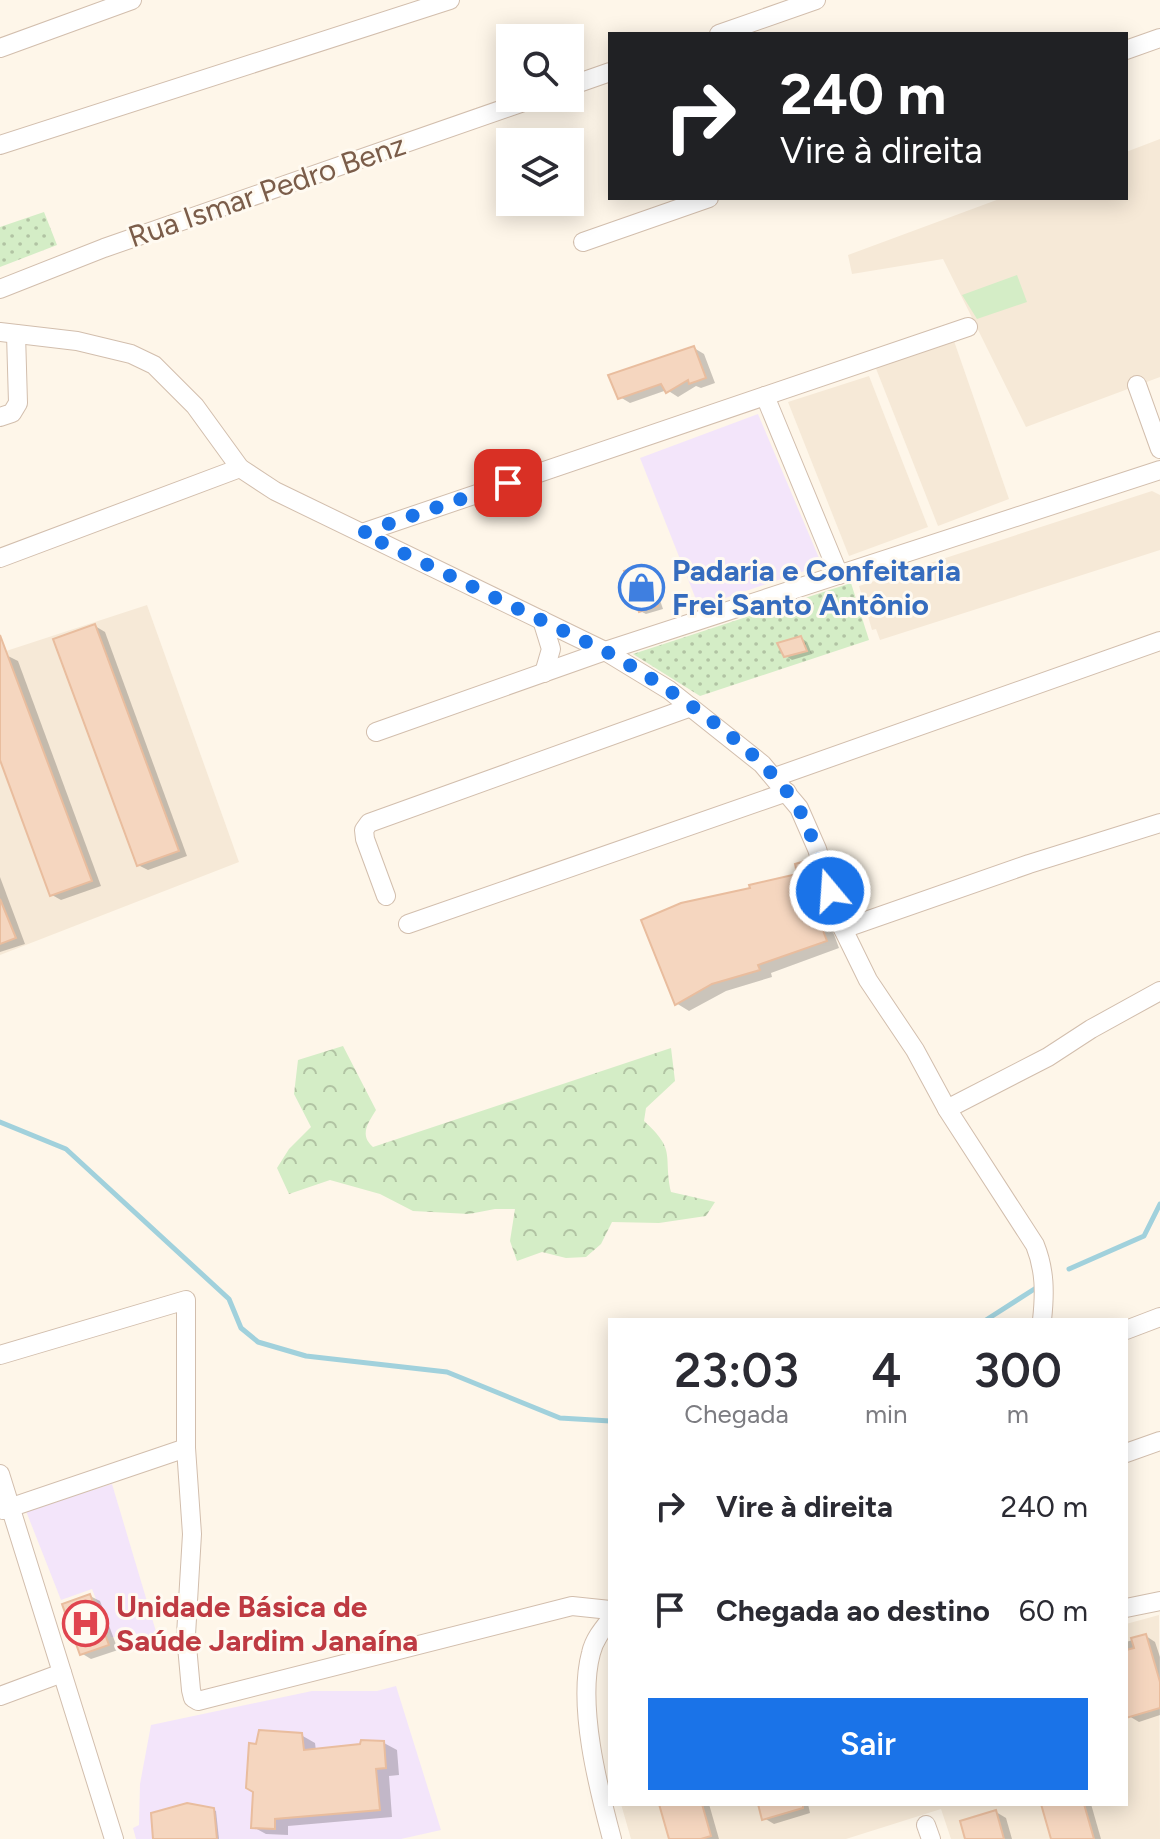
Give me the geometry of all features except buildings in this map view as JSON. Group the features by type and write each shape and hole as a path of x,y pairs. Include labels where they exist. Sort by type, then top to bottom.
{"street":[{"path":"0,48 132,0"},
{"path":"0,145 450,0"},
{"path":"725,32 816,0"},
{"path":"1128,49 1160,38"},
{"path":"584,81 608,73"},
{"name":"Rua Ismar Pedro Benz","path":"0,289 118,243 496,112"},
{"path":"583,242 703,200"},
{"path":"362,533 878,355 968,327"},
{"path":"0,417 12,413 18,403 8,333 77,341 131,354 154,365 195,406 240,468 275,491 641,671 691,707 781,784 799,808 817,849 843,929 868,980 915,1050 947,1109 1035,1245 1045,1280 1042,1318"},
{"path":"1137,385 1160,449"},
{"path":"765,396 839,575"},
{"path":"0,558 240,468"},
{"path":"376,732 605,651 1160,470"},
{"path":"542,620 551,649 544,673"},
{"path":"408,924 1160,641"},
{"path":"386,896 365,839 364,830 369,823 691,707"},
{"path":"843,929 1029,864 1160,823"},
{"path":"947,1109 1048,1057 1160,991"},
{"path":"0,1355 186,1300 186,1448 192,1534 186,1635 191,1690 193,1698 198,1701 572,1606 608,1610"},
{"path":"1128,1329 1160,1317"},
{"path":"1128,1452 1160,1441"},
{"path":"6,1510 186,1448"},
{"path":"0,1474 6,1510 114,1839"},
{"path":"1128,1608 1160,1601"},
{"path":"608,1622 598,1635 591,1652 588,1698 594,1760 612,1839"},
{"path":"0,1696 62,1673"}],"shaded area":[{"path":"1160,139 1160,377 1026,427 943,259 852,274 848,255 997,200 1128,200 1128,151"},
{"path":"954,341 1009,499 938,526 875,366"},
{"path":"869,376 928,527 849,556 788,402"},
{"path":"758,414 822,565 699,607 640,458"},
{"path":"1152,491 1160,495 1160,550 880,640 876,629 872,630 859,586"},
{"path":"147,605 239,862 0,955 0,653"},
{"path":"112,1484 160,1645 121,1643 117,1637 111,1637 92,1589 61,1600 26,1511"},
{"path":"1159,1615 1160,1839 951,1839 941,1809 846,1839 631,1839 622,1806 1128,1806 1128,1623"},
{"path":"396,1686 441,1830 401,1839 136,1839 133,1828 139,1825 140,1784 151,1725 312,1691 377,1691"}],"green space":[{"path":"44,212 57,245 0,267 0,227"},
{"path":"1017,275 1027,302 977,319 962,295"},
{"path":"851,583 869,640 700,696 633,654"},
{"path":"343,1046 376,1110 366,1133 373,1147 671,1048 675,1081 646,1108 644,1121 665,1147 671,1192 715,1202 706,1216 659,1223 612,1222 601,1244 586,1257 566,1258 542,1252 517,1261 510,1241 515,1209 469,1214 413,1211 380,1194 330,1180 289,1194 277,1168 289,1149 311,1127 294,1094 298,1060"}],"waterway":[{"path":"0,1122 66,1149 229,1299 241,1328 258,1342 306,1356 447,1372 560,1418 608,1421"},
{"path":"1069,1269 1144,1236 1160,1204"},
{"path":"989,1318 1036,1288"}],"place":[{"name":"Padaria e Confeitaria Frei Santo Antônio","path":"641,588"},
{"name":"Unidade Básica de Saúde Jardim Janaína","path":"85,1624"}],"route":[{"path":"508,483 362,533 605,651 669,690 775,777 799,808 817,849 830,891"}]}
